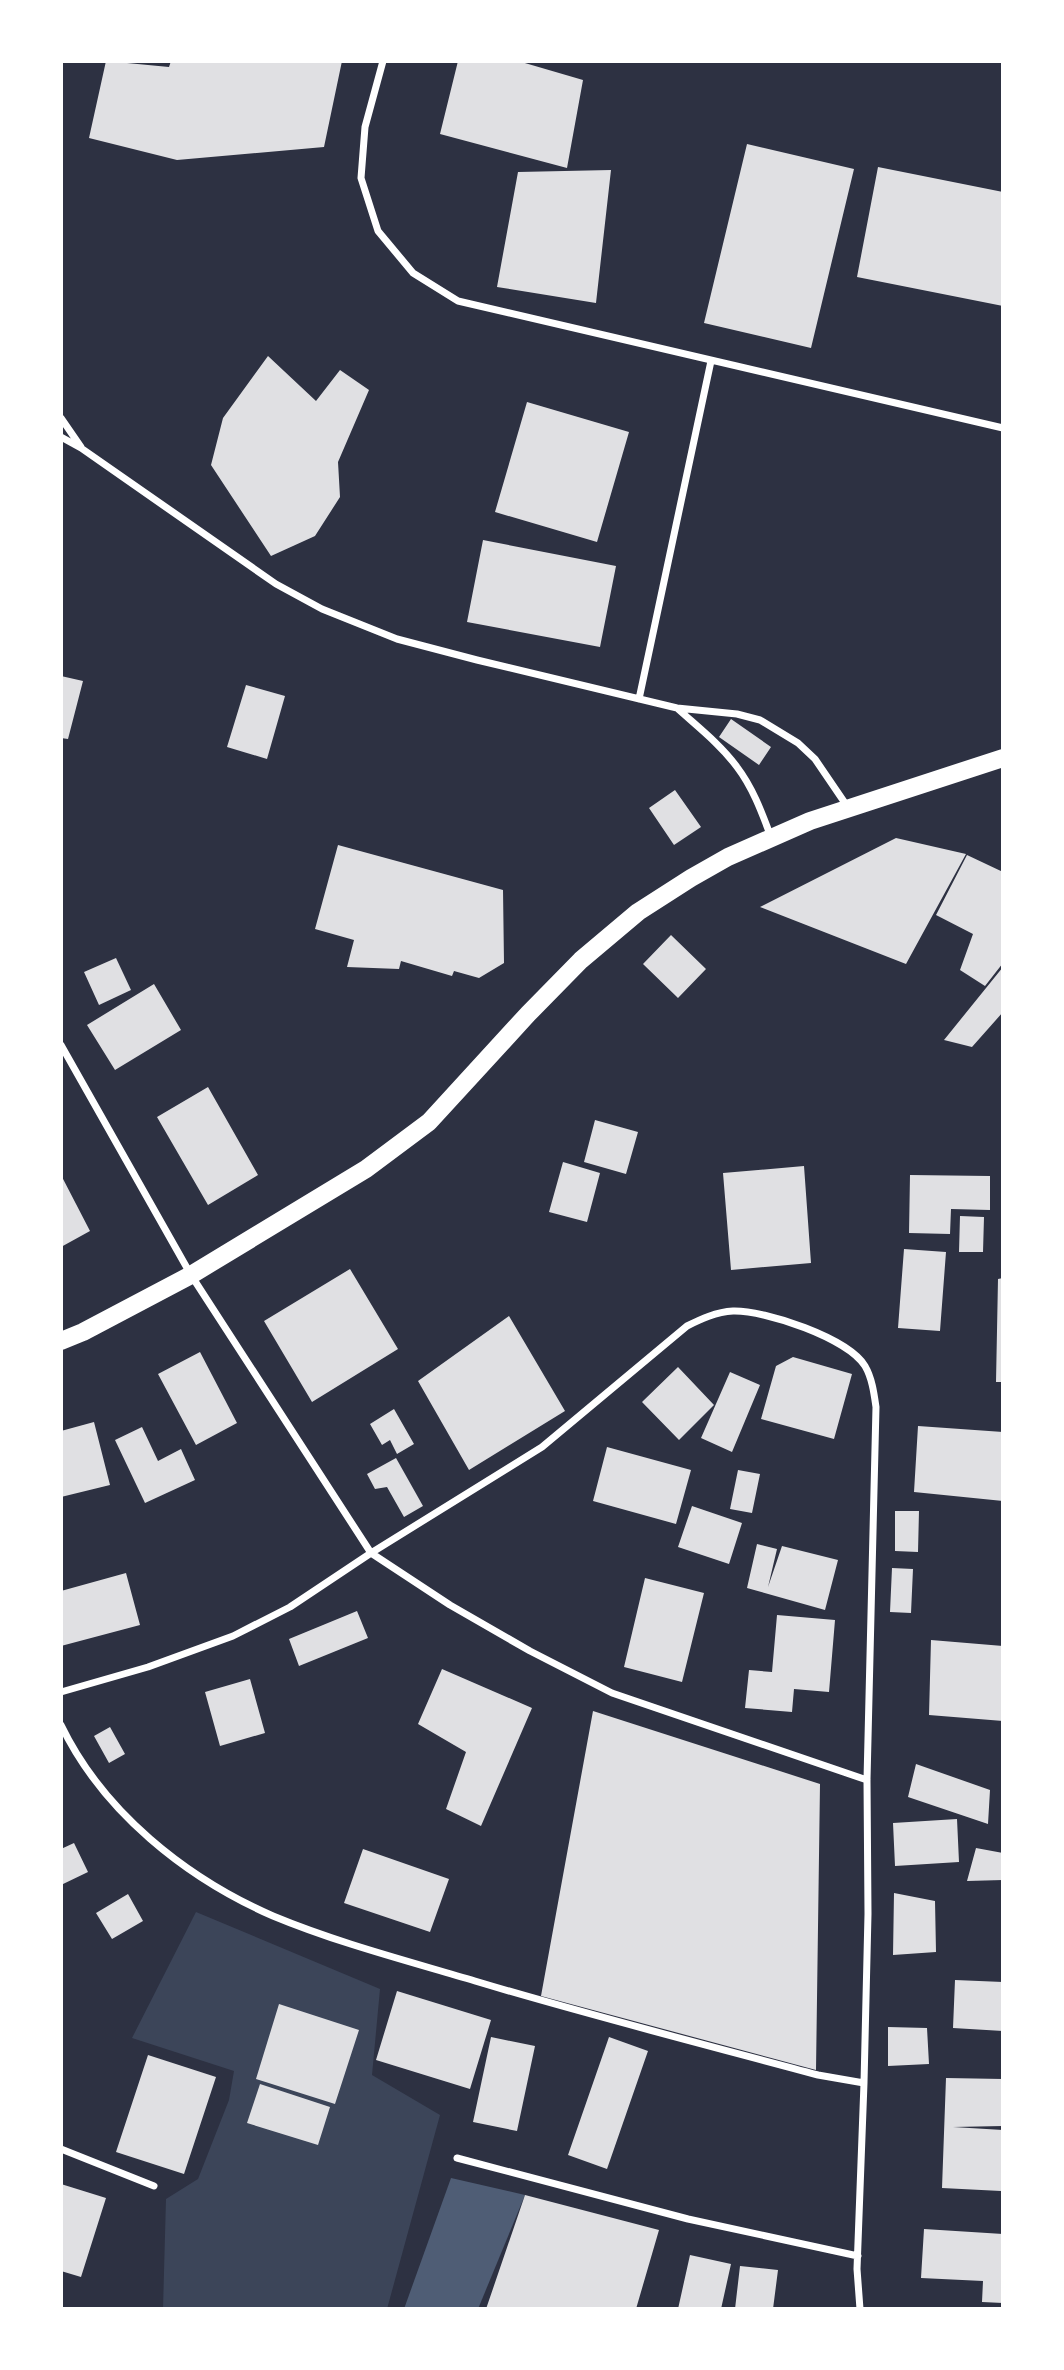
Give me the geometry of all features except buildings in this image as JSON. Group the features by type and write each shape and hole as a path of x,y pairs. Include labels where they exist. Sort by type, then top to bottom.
{"main road":[{"path":"61,1341 191,1275 366,1169 429,1122 581,960 638,912 691,878 771,837 848,807 1003,758"}],"street":[{"path":"383,61 365,127 361,178 378,231 413,273 458,301 1003,428"},
{"path":"639,699 710,361"},
{"path":"61,418 81,448"},
{"path":"61,437 81,448 276,584 322,609 397,639 677,709 737,714 760,720 777,728 815,759 848,807"},
{"path":"677,709 736,764 756,799 771,837"},
{"path":"61,1045 191,1275 371,1553 461,1611 611,1693 867,1780"},
{"path":"61,1692 148,1667 233,1636 290,1607 371,1553 542,1447 687,1326 711,1315 734,1311 812,1329 843,1345 863,1363 871,1379 876,1407 867,1780 864,2083 858,2256 860,2309"},
{"path":"61,1725 75,1754 110,1800 160,1848 213,1884 273,1915 336,1938 540,2000 817,2075 864,2083"},
{"path":"61,2149 154,2186"},
{"path":"457,2158 688,2219 858,2256"}],"shaded area":[{"path":"196,1912 380,1989 372,2075 440,2115 387,2309 163,2309 166,2199 198,2179 229,2100 234,2071 132,2038"},
{"path":"451,2178 525,2195 478,2309 404,2309"}]}
